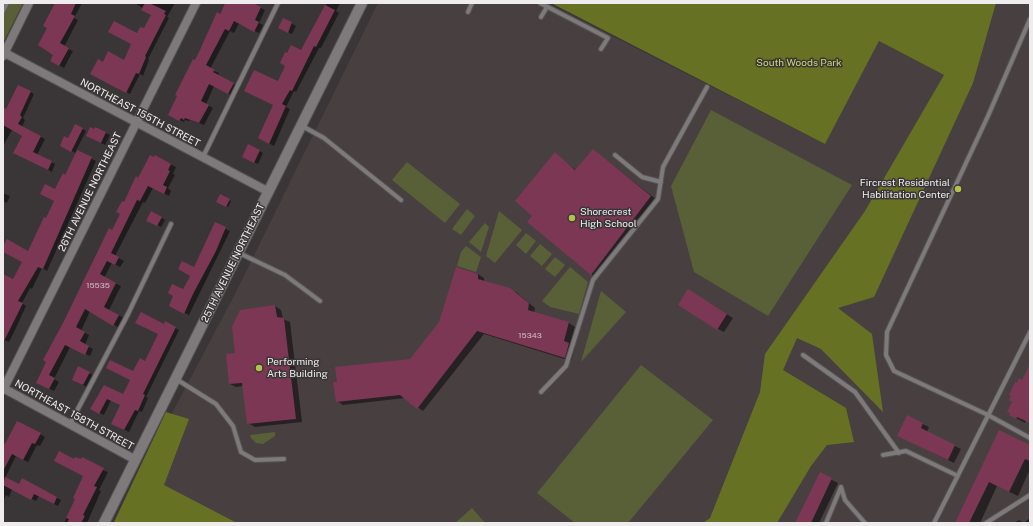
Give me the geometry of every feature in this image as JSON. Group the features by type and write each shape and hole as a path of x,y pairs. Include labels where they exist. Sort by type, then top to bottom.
{"street":[{"path":"4,54 29,3"},
{"name":"26TH AVENUE NORTHEAST","path":"3,389 196,3"},
{"name":"25TH AVENUE NORTHEAST","path":"104,523 362,3"},
{"name":"NORTHEAST 155TH STREET","path":"4,54 269,192"},
{"name":"NORTHEAST 158TH STREET","path":"3,389 136,460"}],"lane":[{"path":"3,11 7,3"},
{"path":"202,157 278,3"},
{"path":"468,12 472,3"},
{"path":"540,3 608,38 601,49"},
{"path":"541,18 547,7"},
{"path":"1030,19 988,116 887,332 886,355 894,371 988,415 1030,438"},
{"path":"540,392 566,366 592,280 656,204 663,167 707,87"},
{"path":"301,126 324,138 401,200"},
{"path":"615,155 642,177 661,182"},
{"path":"70,424 128,314 171,224"},
{"path":"239,253 285,275 320,300"},
{"path":"934,523 1030,332"},
{"path":"803,354 854,392 898,453"},
{"path":"176,379 216,404 233,426 241,452 255,460 284,460"},
{"path":"883,455 906,451 958,476"},
{"path":"826,523 841,487 845,500 865,523"},
{"path":"986,523 1030,495"}],"shaded area":[{"name":"Shorecrest High School","path":"378,3 547,3 825,144 879,41 944,75 981,3 1030,3 1030,523 157,523 123,506 236,292"}],"green space":[{"path":"3,3 23,3 4,41 3,40"},
{"name":"South Woods Park","path":"551,3 996,3 973,83 874,297 838,308 872,334 883,412 821,349 797,338 783,370 846,408 854,442 827,445 811,466 777,523 703,523 710,518 760,392 765,354 865,211 944,75 879,41 825,144"},
{"path":"711,110 852,185 768,316 694,272 671,186"},
{"path":"407,162 460,204 445,223 392,180"},
{"path":"467,209 475,216 461,235 452,229"},
{"path":"499,211 522,230 495,263 486,256"},
{"path":"485,223 489,227 481,252 469,242"},
{"path":"526,233 536,241 526,254 516,245"},
{"path":"540,244 552,254 542,266 530,256"},
{"path":"466,246 481,257 476,272 457,266 461,252"},
{"path":"555,257 565,265 555,277 545,269"},
{"path":"570,267 588,282 579,314 550,307 542,301"},
{"path":"601,291 626,312 581,362"},
{"path":"641,365 713,420 628,523 575,523 537,493"},
{"path":"166,412 189,419 164,485 237,523 114,522"},
{"path":"275,432 275,436 263,444 256,443 250,435"},
{"path":"472,508 485,523 455,523"}],"building":[{"path":"55,3 76,3 71,14 75,16 60,43 69,48 59,66 50,61 53,55 38,45 47,28 43,26"},
{"path":"145,3 149,3 166,11 164,14 166,15 145,56 146,57 139,74 136,73 126,93 90,74 98,59 103,62 108,51 124,60 131,44 108,32 114,21 137,33 140,27 144,28 151,15 141,10"},
{"path":"225,3 253,3 261,7 255,20 259,22 254,32 234,21 229,31 225,29 206,65 215,70 213,72 234,83 228,94 209,84 201,101 209,105 199,123 185,118 184,120 181,118 179,121 168,115 177,96 175,95 193,59 195,60 217,12 220,14"},
{"path":"325,5 335,10 316,47 314,46 292,91 290,90 282,104 286,106 269,144 258,138 273,105 244,91 254,70 278,81 285,66 280,63 285,52 287,53 291,45 301,50"},
{"path":"283,18 292,22 288,33 278,28"},
{"path":"18,85 31,91 20,115 22,117 18,124 41,136 33,152 52,161 48,170 13,153 22,136 3,125 3,107 6,109"},
{"path":"75,124 83,128 71,152 60,146 64,136 68,138"},
{"path":"90,127 94,129 95,127 106,132 101,143 86,136"},
{"path":"248,144 260,150 254,163 242,157"},
{"path":"593,149 651,196 591,275 527,222 532,216 515,201 555,152 575,170"},
{"path":"77,150 92,157 43,269 38,267 18,301 23,303 3,343 3,274 13,279 22,262 3,252 3,246 7,239 28,251 44,217 46,218 54,201 40,194 45,184 55,189 63,173 65,175"},
{"path":"150,155 154,157 155,155 171,164 168,170 170,171 163,185 167,187 164,194 148,186 140,201 137,200 111,253 119,257 115,265 107,261 100,274 116,283 104,307 119,315 113,326 85,309 76,327 85,332 80,341 89,346 85,355 65,345 49,375 55,378 49,389 36,383 46,362 43,360 64,321 109,228 112,230 120,214 116,212 122,201 124,202 136,176 138,178"},
{"path":"220,194 230,199 226,207 216,202"},
{"path":"151,211 162,217 157,226 146,221"},
{"path":"215,222 226,227 216,251 184,314 169,306 173,296 168,293 172,284 183,289 190,276 178,269 182,261 194,267"},
{"path":"456,267 478,274 478,279 510,288 529,303 528,310 569,322 564,341 569,343 565,358 477,331 417,409 400,395 336,402 333,382 337,382 335,367 410,359 439,322"},
{"path":"688,289 727,314 717,330 678,305"},
{"name":"Performing Arts Building","path":"275,305 277,317 284,318 296,419 247,424 242,383 229,384 226,354 235,353 232,327 240,310"},
{"path":"141,312 164,324 165,321 176,327 143,394 145,395 138,411 135,410 124,430 111,424 120,405 107,399 99,414 90,409 104,385 123,394 130,380 106,368 110,360 133,371 140,358 145,361 158,334 135,323"},
{"path":"1030,364 1030,423 1017,417 1016,419 1007,412 1012,402 1009,400 1011,395 1009,395 1015,382 1017,383 1019,378 1022,380"},
{"path":"78,366 90,372 83,385 72,380"},
{"path":"907,415 923,423 921,428 955,445 948,460 897,436"},
{"path":"17,421 41,433 35,444 32,443 23,460 12,454 3,471 3,443 5,444"},
{"path":"999,430 1030,445 1030,461 1025,459 1009,492 989,482 969,523 955,523"},
{"path":"59,451 74,459 75,457 81,459 82,457 104,468 94,486 97,487 83,515 85,516 81,523 67,523 69,519 66,518 75,499 73,498 83,476 54,461"},
{"path":"820,472 832,478 811,523 795,523"},
{"path":"5,477 19,484 22,478 57,497 54,504 34,494 31,500 3,485"}],"place":[{"name":"Fircrest Residential Habilitation Center","path":"958,189"},
{"name":"Shorecrest High School","path":"572,218"},
{"name":"Performing Arts Building","path":"259,368"}]}
